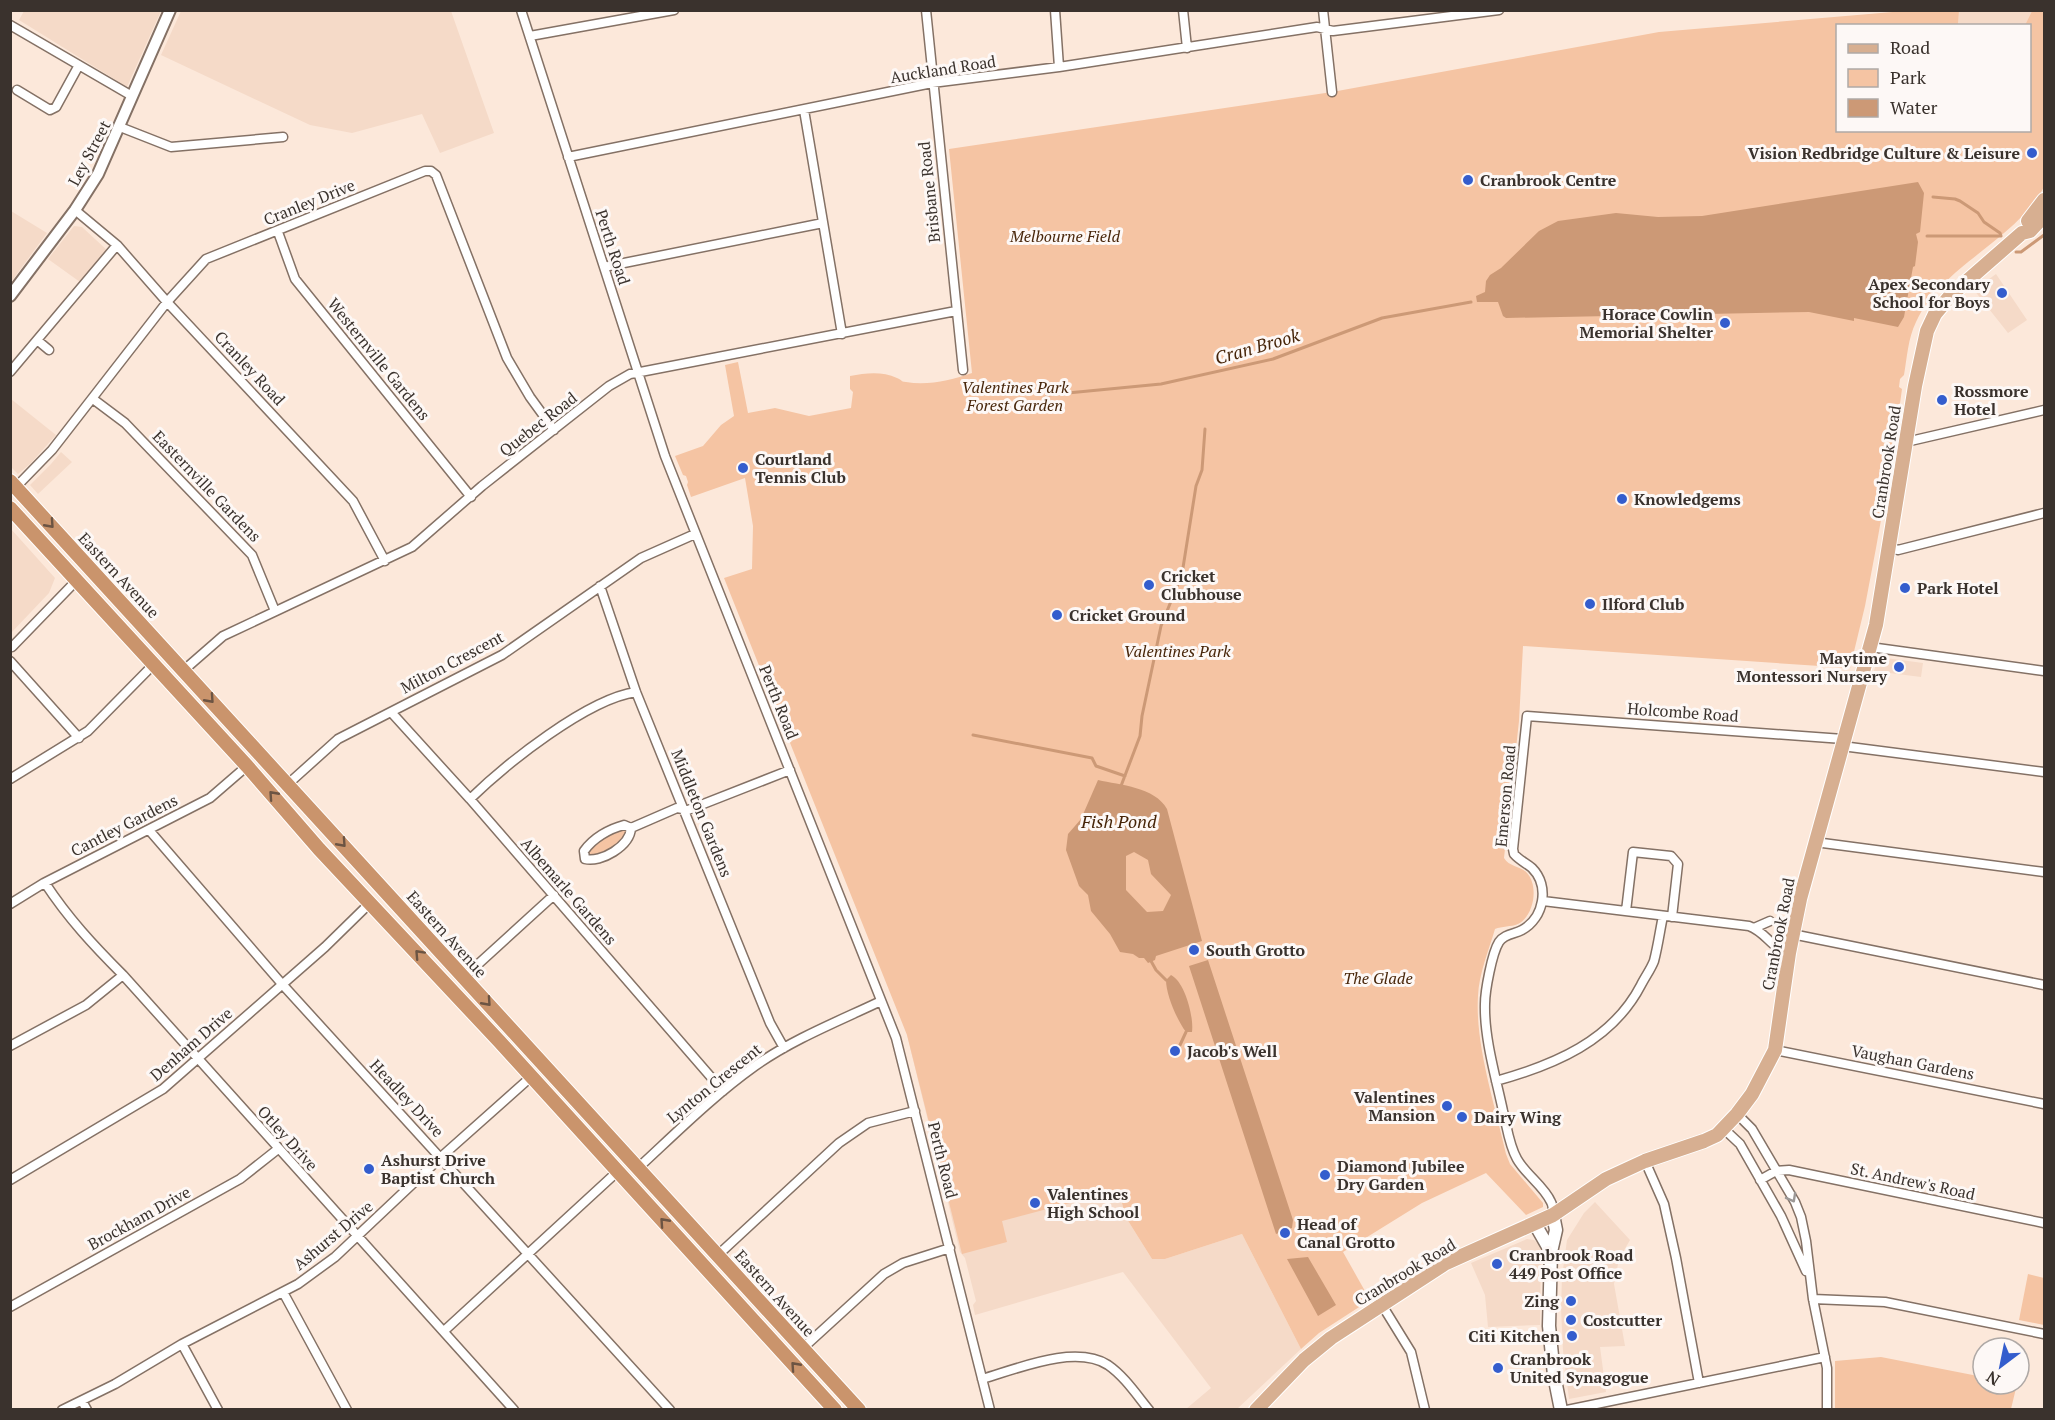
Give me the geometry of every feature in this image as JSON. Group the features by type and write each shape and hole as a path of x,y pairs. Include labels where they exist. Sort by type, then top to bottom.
{"highway":[{"name":"Eastern Avenue","path":"13,484 859,1410"},
{"name":"Eastern Avenue","path":"10,508 247,766 319,849 532,1076 835,1410"}],"main road":[{"name":"Cranbrook Road","path":"1256,1410 1304,1360 1322,1345 1446,1263 1553,1215 1606,1179 1645,1161 1704,1141 1724,1129 1765,1072 1775,1050 1792,934 1815,842 1870,647 1890,548 1924,340 1935,314 1951,295 2033,228 2044,207"},
{"path":"1553,1215 1556,1230 1551,1252 1550,1326 1554,1375 1561,1410"},
{"path":"1535,1224 1551,1252"}],"street":[{"name":"Ley Street","path":"11,295 75,210 98,174 170,10"},
{"name":"Perth Road","path":"521,10 665,456 896,1038 990,1410"},
{"path":"530,36 674,10"},
{"name":"Brisbane Road","path":"926,10 963,370"},
{"path":"1055,10 1059,67"},
{"path":"1183,10 1187,48"},
{"path":"1323,10 1332,92"},
{"name":"Auckland Road","path":"568,157 932,83 1059,67 1317,27 1333,30 1499,10"},
{"path":"10,25 132,96"},
{"path":"17,90 50,110 56,107 79,65"},
{"path":"804,110 842,334"},
{"path":"120,127 171,147 283,137"},
{"name":"Cranley Drive","path":"13,484 52,450 167,302 206,259 425,171 431,171 436,175 507,358 530,397 554,430"},
{"name":"Cranley Road","path":"75,210 117,245 167,302 353,501 385,561"},
{"path":"604,267 823,223"},
{"name":"Westernville Gardens","path":"278,231 295,279 471,496"},
{"path":"10,372 117,245"},
{"name":"Quebec Road","path":"184,670 223,636 412,548 471,496 609,386 630,374 956,311"},
{"path":"37,340 49,350"},
{"name":"Easternville Gardens","path":"93,399 125,423 252,555 275,611"},
{"path":"1906,442 2044,410"},
{"path":"1890,548 1898,550 2044,513"},
{"name":"Milton Crescent","path":"288,784 338,739 502,655 641,558 696,534"},
{"path":"12,647 76,580"},
{"name":"Middleton Gardens","path":"600,586 636,692 770,1023 784,1048"},
{"path":"1870,647 2044,671"},
{"path":"10,661 80,738"},
{"path":"10,778 80,738 154,664"},
{"path":"470,799 498,772 580,714 607,701 636,692"},
{"name":"Albemarle Gardens","path":"391,712 470,799 723,1091"},
{"name":"Holcombe Road","path":"1527,722 1527,716 1842,743"},
{"name":"Emerson Road","path":"1527,722 1513,849 1514,854 1533,869 1539,878 1543,889 1543,901"},
{"path":"1842,743 2044,772"},
{"name":"Cantley Gardens","path":"10,904 45,883 210,798 247,766"},
{"path":"631,828 627,840 614,851 596,860 585,859 584,855 588,846 603,834 624,825 631,828 677,808 688,810 790,770"},
{"name":"Headley Drive","path":"149,830 282,984 670,1410"},
{"path":"1815,842 2044,872"},
{"path":"1496,1082 1533,1071 1564,1057 1601,1034 1632,1004 1653,962 1668,916 1678,864 1671,856 1633,852 1626,911"},
{"name":"Otley Drive","path":"45,883 78,929 123,975 514,1410"},
{"path":"464,977 554,895"},
{"path":"1553,1215 1552,1202 1523,1169 1512,1150 1496,1082 1484,1006 1485,990 1502,938 1532,924 1543,901 1754,928 1763,934 1773,946 1789,953"},
{"name":"Denham Drive","path":"10,1180 164,1089 325,947 371,902"},
{"path":"1754,928 1770,921"},
{"path":"1792,934 2044,985"},
{"path":"10,1046 86,1005 123,975"},
{"name":"Lynton Crescent","path":"638,1168 723,1091 755,1066 784,1048 881,1001"},
{"name":"Vaughan Gardens","path":"1775,1050 2044,1104"},
{"name":"Ashurst Drive","path":"62,1410 115,1384 182,1344 298,1284 328,1262 532,1076"},
{"path":"718,1254 839,1143 868,1124 915,1111"},
{"path":"1737,1114 1752,1129 1801,1217 1813,1299 1825,1357 1827,1410"},
{"path":"1724,1129 1740,1144 1781,1216 1810,1280"},
{"name":"Brockham Drive","path":"10,1307 240,1179 278,1149"},
{"path":"1645,1161 1664,1204 1699,1383"},
{"name":"St. Andrew's Road","path":"1776,1171 1789,1170 2044,1223"},
{"path":"1760,1180 1776,1171"},
{"path":"444,1331 617,1172"},
{"path":"803,1348 884,1274 903,1263 950,1248"},
{"path":"283,1292 347,1410"},
{"path":"1813,1299 1885,1302 2044,1334"},
{"path":"1382,1305 1411,1352 1425,1410"},
{"path":"182,1344 218,1410"},
{"path":"982,1379 1059,1358 1085,1357 1108,1365 1129,1385 1149,1410"},
{"path":"1567,1410 1825,1357"},
{"path":"82,1401 87,1410"}],"shaded area":[{"path":"24,10 161,11 127,87 19,20"},
{"path":"181,11 451,11 494,133 440,153 422,114 352,133 310,125 161,55"},
{"path":"1959,11 2032,11 2026,24 1958,24"},
{"path":"11,211 47,233 11,282"},
{"path":"74,226 82,227 108,251 80,282 48,259"},
{"path":"1996,274 2027,320 2008,333 1974,290"},
{"path":"11,399 56,435 18,474 11,467"},
{"path":"61,452 72,462 38,494 30,485"},
{"path":"11,529 55,578 49,593 11,633"},
{"name":"Maytime Montessori Nursery","path":"1878,657 1923,663 1921,677 1874,671"},
{"name":"Valentines High School","path":"1070,992 1125,1216 1152,1259 1165,1259 1242,1234 1301,1349 1237,1409 1186,1409 1211,1388 1123,1272 975,1315 973,1305 976,1301 965,1258 960,1252 907,1035"},
{"path":"1595,1202 1630,1240 1619,1259 1614,1284 1625,1346 1600,1347 1606,1392 1569,1399 1563,1351 1562,1277 1567,1240 1584,1213"},
{"path":"1527,1239 1534,1240 1540,1245 1540,1325 1488,1327 1485,1295 1471,1263"}],"green space":[{"name":"Valentines Park","path":"1916,10 1959,11 1958,24 1836,24 1836,132 2031,132 2031,24 2026,24 2032,11 2044,10 2044,187 2031,207 2015,224 1943,284 1928,302 1913,328 1904,375 1900,379 1899,387 1902,389 1894,447 1865,606 1850,668 1523,646 1519,721 1504,858 1527,873 1534,893 1531,908 1523,920 1515,925 1495,929 1480,979 1478,1015 1487,1075 1506,1154 1510,1164 1543,1203 1543,1207 1526,1215 1486,1173 1422,1203 1343,1252 1370,1300 1319,1333 1301,1349 1242,1234 1165,1259 1152,1259 1125,1216 1119,1190 1002,1221 1007,1242 962,1254 907,1035 724,578 752,569 753,526 745,478 691,497 686,476 683,475 675,456 703,446 721,425 734,416 725,365 738,362 748,413 775,408 809,416 851,408 853,392 850,389 850,376 880,374 904,382 931,383 972,373 949,149 1332,92 1659,32"},
{"path":"624,829 626,831 624,836 611,849 600,854 589,854 598,841"},
{"path":"2028,1274 2044,1278 2044,1325 2019,1320"},
{"path":"1881,1357 1971,1375 1971,1396 2014,1396 2011,1409 1835,1409 1835,1361"}],"water":[{"path":"1918,182 1924,193 1920,232 1916,234 1918,242 1915,266 1904,317 1898,327 1809,312 1506,318 1498,302 1477,302 1476,296 1485,292 1486,281 1490,275 1501,268 1539,231 1558,221 1616,213 1658,217 1702,216"},
{"name":"Fish Pond","path":"1098,780 1146,791 1161,802 1167,809 1202,941 1156,956 1155,960 1148,963 1144,958 1120,952 1110,934 1091,911 1088,895 1079,886 1066,850 1068,834 1081,819","holes":["1134,852 1148,860 1151,874 1171,895 1163,911 1147,912 1126,890 1126,856"]},
{"path":"1208,960 1293,1220 1292,1228 1276,1234 1189,966"},
{"path":"1171,975 1176,979 1188,1000 1192,1032 1186,1032 1170,1000 1166,980"},
{"path":"1308,1257 1336,1305 1318,1316 1287,1259"}],"waterway":[{"path":"1933,197 1960,201 1978,213 1984,222 2001,236"},
{"path":"2016,252 2021,252 2044,235"},
{"path":"1927,236 2001,236"},
{"name":"Cran Brook","path":"1047,395 1161,384 1273,359 1382,318 1471,302"},
{"path":"1121,786 1140,736 1161,626 1182,574 1196,486 1202,470 1205,429"},
{"path":"973,735 1092,758 1096,766 1125,776"},
{"path":"1191,944 1192,948"},
{"path":"1151,961 1166,980"},
{"path":"1180,1045 1186,1032"}],"place":[{"name":"Vision Redbridge Culture & Leisure","path":"2032,153"},
{"name":"Cranbrook Centre","path":"1468,180"},
{"name":"Apex Secondary School for Boys","path":"2002,293"},
{"name":"Horace Cowlin Memorial Shelter","path":"1725,323"},
{"name":"Rossmore Hotel","path":"1942,400"},
{"name":"Courtland Tennis Club","path":"743,468"},
{"name":"Knowledgems","path":"1622,499"},
{"name":"Cricket Clubhouse","path":"1149,585"},
{"name":"Park Hotel","path":"1905,588"},
{"name":"Ilford Club","path":"1590,604"},
{"name":"Cricket Ground","path":"1057,615"},
{"name":"Maytime Montessori Nursery","path":"1899,667"},
{"name":"South Grotto","path":"1194,950"},
{"name":"Jacob's Well","path":"1175,1051"},
{"name":"Valentines Mansion","path":"1447,1106"},
{"name":"Dairy Wing","path":"1462,1117"},
{"name":"Ashurst Drive Baptist Church","path":"369,1169"},
{"name":"Diamond Jubilee Dry Garden","path":"1325,1175"},
{"name":"Valentines High School","path":"1035,1203"},
{"name":"Head of Canal Grotto","path":"1285,1233"},
{"name":"Cranbrook Road 449 Post Office","path":"1497,1264"},
{"name":"Zing","path":"1571,1301"},
{"name":"Costcutter","path":"1571,1320"},
{"name":"Citi Kitchen","path":"1572,1336"},
{"name":"Cranbrook United Synagogue","path":"1498,1368"}],"park label":[{"name":"Melbourne Field","path":"1065,236"},
{"name":"Valentines Park Forest Garden","path":"1015,396"},
{"name":"The Glade","path":"1378,978"}]}
